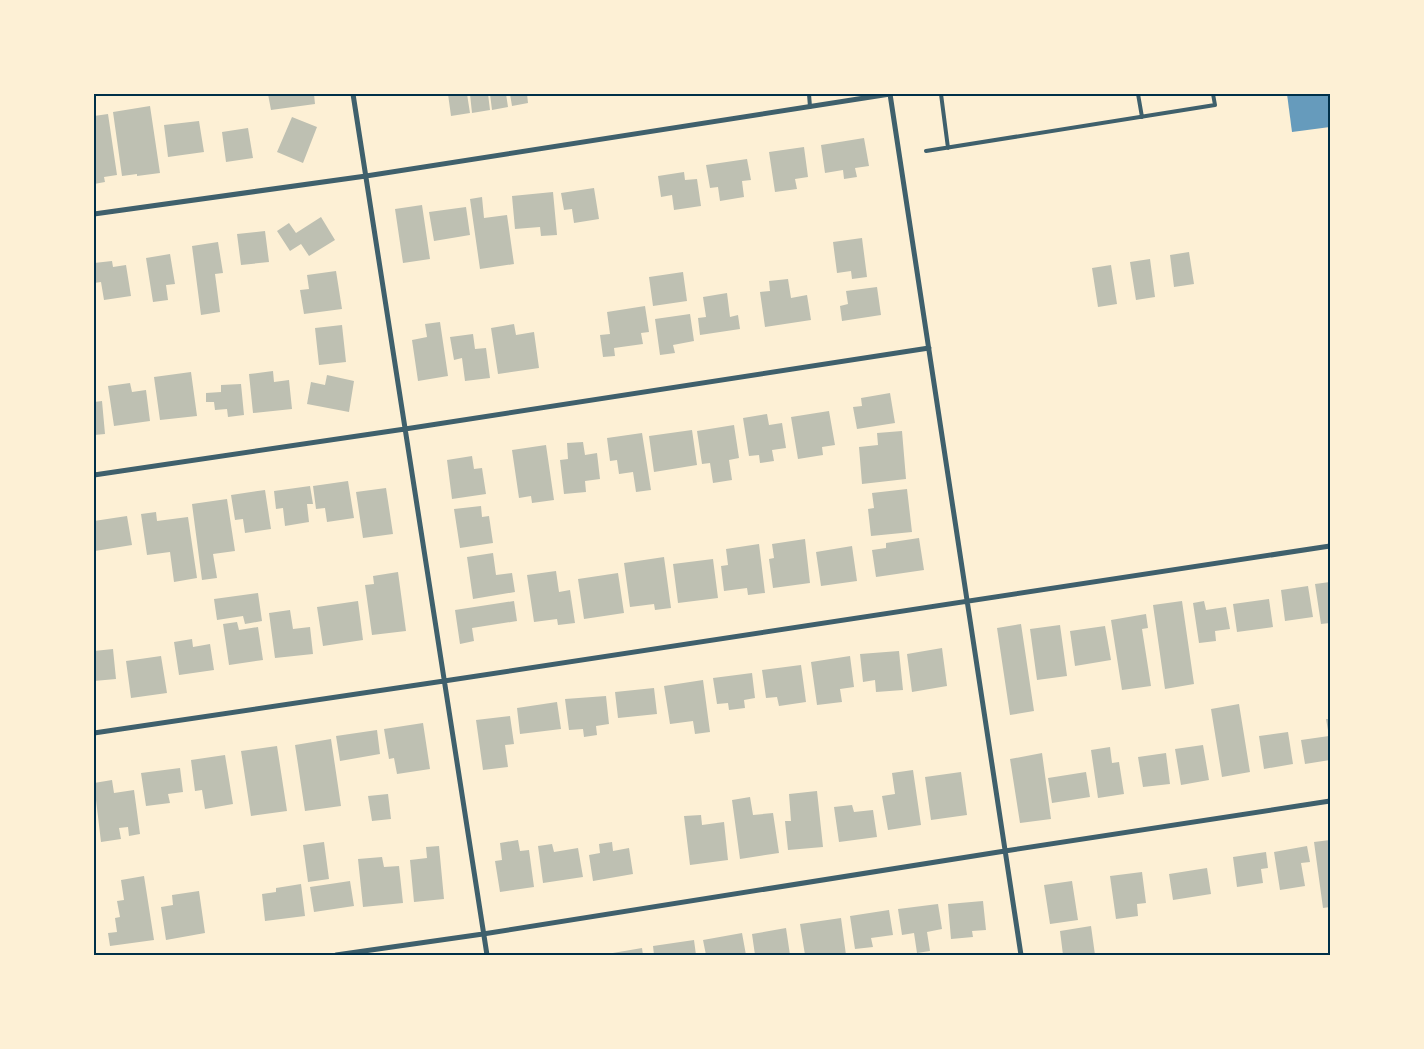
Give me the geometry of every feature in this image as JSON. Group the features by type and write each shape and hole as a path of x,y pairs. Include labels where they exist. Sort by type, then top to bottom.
{"street":[{"path":"352,94 487,955"},
{"path":"94,214 366,176 891,94 1021,955"},
{"path":"94,475 929,348"},
{"path":"94,733 444,682 1330,546"},
{"path":"336,955 483,934 1330,801"}],"lane":[{"path":"809,94 810,107"},
{"path":"941,94 948,148"},
{"path":"1138,94 1142,117"},
{"path":"926,151 1215,105 1213,94"}],"water":[{"path":"1287,94 1330,94 1330,127 1292,132"}],"building":[{"path":"268,94 314,94 315,104 271,110"},
{"path":"448,94 467,94 470,113 451,116"},
{"path":"470,94 488,94 490,110 472,113"},
{"path":"490,94 506,94 508,107 492,110"},
{"path":"510,94 527,94 528,103 512,106"},
{"path":"150,106 160,173 122,176 113,112"},
{"path":"108,114 117,175 104,177 105,182 94,184 94,116"},
{"path":"292,117 317,127 303,163 277,152"},
{"path":"199,121 204,152 168,157 164,125"},
{"path":"248,128 253,158 226,162 222,132"},
{"path":"864,138 869,166 855,168 857,177 844,179 843,170 825,173 821,145"},
{"path":"804,147 808,177 795,179 797,189 775,192 769,152"},
{"path":"747,159 751,180 742,181 744,197 720,201 718,187 710,188 706,165"},
{"path":"684,172 685,180 697,179 701,206 674,210 672,195 661,197 658,176"},
{"path":"594,188 599,219 574,223 572,209 564,210 561,193"},
{"path":"553,192 557,235 541,236 540,227 515,229 512,196"},
{"path":"482,197 484,218 507,215 514,264 480,269 470,199"},
{"path":"422,205 430,259 403,263 395,209"},
{"path":"466,207 470,235 434,241 429,212"},
{"path":"321,217 335,240 309,256 301,244 290,251 277,231 289,223 296,233"},
{"path":"265,231 269,262 241,265 237,234"},
{"path":"862,238 867,277 852,279 851,271 837,273 833,242"},
{"path":"218,242 223,273 215,274 220,312 201,315 192,246"},
{"path":"1189,252 1194,284 1174,287 1170,255"},
{"path":"170,254 175,284 166,285 168,300 153,302 146,258"},
{"path":"1150,259 1155,297 1136,300 1130,262"},
{"path":"112,261 113,267 126,265 131,296 104,300 101,282 94,283 94,263"},
{"path":"1111,265 1117,304 1098,307 1092,268"},
{"path":"336,271 342,309 304,314 300,290 309,289 307,275"},
{"path":"683,272 687,301 653,306 649,277"},
{"path":"788,279 791,298 807,295 811,320 765,327 760,292 770,291 769,281"},
{"path":"877,287 881,315 842,321 840,306 848,304 846,291"},
{"path":"727,293 730,317 738,315 740,329 700,335 698,318 706,317 703,297"},
{"path":"645,306 649,332 641,333 643,344 614,348 615,356 603,357 600,335 610,334 607,312"},
{"path":"690,314 694,341 673,345 675,353 660,355 655,319"},
{"path":"440,322 448,376 418,381 412,340 427,337 425,324"},
{"path":"514,324 516,335 534,332 539,368 498,374 491,328"},
{"path":"342,325 346,362 319,365 315,328"},
{"path":"473,334 475,349 486,348 490,378 465,381 462,358 454,360 450,337"},
{"path":"273,371 274,382 289,380 292,409 253,413 249,374"},
{"path":"191,372 197,416 160,420 154,377"},
{"path":"327,375 354,381 349,412 307,404 311,382 325,385"},
{"path":"130,383 132,392 146,390 150,421 114,426 108,386"},
{"path":"241,384 244,415 228,417 227,409 215,410 214,402 206,402 206,393 221,392 221,385"},
{"path":"890,393 895,423 857,429 853,407 862,406 861,398"},
{"path":"102,401 105,434 94,435 94,402"},
{"path":"829,411 835,445 822,447 823,455 798,459 791,417"},
{"path":"767,414 769,425 782,423 786,448 772,450 774,461 760,463 759,455 749,456 743,418"},
{"path":"734,425 739,458 729,460 732,480 713,483 710,463 702,464 697,431"},
{"path":"692,430 697,465 654,472 649,436"},
{"path":"902,431 906,479 862,484 859,447 878,445 877,433"},
{"path":"642,433 651,490 636,492 633,472 619,474 617,460 610,461 607,438"},
{"path":"583,442 585,455 597,453 600,479 585,481 586,492 564,494 560,460 568,459 567,443"},
{"path":"546,445 554,500 532,503 531,496 519,498 512,450"},
{"path":"472,456 474,469 482,468 486,494 452,499 447,460"},
{"path":"348,481 354,518 327,522 325,508 316,509 313,486"},
{"path":"310,486 313,504 307,504 309,522 285,526 283,508 276,509 274,491"},
{"path":"386,488 393,534 363,538 356,492"},
{"path":"907,489 912,532 871,536 868,509 874,508 872,493"},
{"path":"265,490 271,529 245,533 243,519 235,520 231,495"},
{"path":"227,499 235,551 213,554 217,578 202,580 192,504"},
{"path":"481,506 482,517 489,516 493,543 460,548 454,509"},
{"path":"156,512 157,521 188,517 197,578 174,582 170,552 147,555 141,514"},
{"path":"127,516 132,545 95,551 94,521"},
{"path":"919,538 924,570 876,577 872,550 886,548 886,543"},
{"path":"805,539 810,583 773,588 769,559 774,558 772,544"},
{"path":"759,544 765,593 748,595 747,588 724,591 721,566 728,565 726,549"},
{"path":"852,546 857,581 821,586 816,552"},
{"path":"493,553 496,575 512,573 515,592 473,599 467,557"},
{"path":"664,557 671,608 655,610 654,604 630,607 624,563"},
{"path":"713,559 718,598 678,603 673,564"},
{"path":"556,571 559,592 570,590 575,623 558,625 557,619 534,622 527,575"},
{"path":"398,572 406,631 372,635 365,585 374,584 373,576"},
{"path":"618,573 624,613 584,619 578,579"},
{"path":"1330,582 1330,623 1321,624 1315,584"},
{"path":"1308,586 1313,617 1285,621 1281,590"},
{"path":"258,593 262,621 245,624 243,616 217,620 214,599"},
{"path":"1269,599 1273,627 1237,632 1233,604"},
{"path":"358,601 363,640 323,646 317,607"},
{"path":"514,601 517,621 472,628 474,641 460,644 455,610"},
{"path":"1182,601 1194,684 1165,689 1153,605"},
{"path":"1204,601 1206,610 1226,607 1230,629 1215,631 1216,641 1199,643 1193,603"},
{"path":"290,610 293,629 310,627 313,654 275,658 269,613"},
{"path":"1146,614 1148,628 1142,629 1151,686 1122,690 1111,620"},
{"path":"237,622 239,630 258,627 263,660 229,665 223,624"},
{"path":"1021,624 1034,711 1010,715 997,628"},
{"path":"1060,625 1067,676 1037,680 1030,629"},
{"path":"1105,626 1111,660 1075,666 1070,631"},
{"path":"192,639 193,647 210,644 214,670 179,675 174,642"},
{"path":"942,648 947,686 912,692 907,654"},
{"path":"113,649 116,679 94,681 94,651"},
{"path":"899,651 903,690 876,692 875,680 863,682 860,654"},
{"path":"161,656 167,693 131,698 126,661"},
{"path":"850,656 854,687 840,689 842,702 817,705 811,662"},
{"path":"801,665 806,702 779,706 777,697 766,698 762,670"},
{"path":"752,673 755,698 744,700 745,708 729,710 728,703 717,704 713,678"},
{"path":"703,680 710,732 695,734 693,721 670,724 664,686"},
{"path":"654,688 657,714 618,718 615,692"},
{"path":"606,696 609,724 596,726 597,735 584,737 583,729 569,730 565,699"},
{"path":"557,702 561,729 520,734 517,708"},
{"path":"1239,704 1250,772 1222,777 1211,709"},
{"path":"510,716 514,744 505,745 508,767 483,770 476,720"},
{"path":"1326,719 1330,719 1330,760 1305,764 1301,740 1329,736"},
{"path":"423,723 430,769 397,774 394,758 389,759 384,729"},
{"path":"377,730 380,754 340,761 336,736"},
{"path":"1288,732 1293,764 1264,769 1259,736"},
{"path":"331,739 341,806 305,811 295,745"},
{"path":"1203,745 1209,780 1181,785 1175,749"},
{"path":"277,746 287,811 251,816 241,751"},
{"path":"1110,747 1112,763 1119,762 1124,794 1098,798 1091,750"},
{"path":"1042,753 1051,819 1020,823 1010,759"},
{"path":"1166,753 1170,784 1143,787 1138,757"},
{"path":"225,755 233,804 205,809 202,790 195,791 191,760"},
{"path":"180,768 183,792 168,794 170,803 146,806 141,773"},
{"path":"913,770 921,825 888,830 882,796 895,794 892,773"},
{"path":"961,772 967,815 931,820 925,777"},
{"path":"1086,772 1090,797 1052,803 1048,778"},
{"path":"112,780 114,793 134,790 140,834 129,836 128,827 119,828 121,839 101,842 94,783"},
{"path":"817,791 823,847 788,850 785,821 791,821 789,794"},
{"path":"388,794 391,819 372,821 368,796"},
{"path":"750,797 753,815 773,813 779,853 740,859 732,800"},
{"path":"852,805 854,812 873,810 877,837 839,842 834,807"},
{"path":"701,815 702,825 724,822 728,860 690,865 684,816"},
{"path":"518,840 520,851 529,850 534,887 500,892 495,861 502,860 500,843"},
{"path":"1330,840 1330,907 1323,908 1314,842"},
{"path":"324,842 329,879 308,882 303,845"},
{"path":"612,842 613,851 629,848 633,874 593,881 589,855 600,853 599,844"},
{"path":"552,844 554,852 578,848 583,877 543,883 538,846"},
{"path":"439,846 444,899 414,902 410,860 427,858 426,847"},
{"path":"1307,846 1310,862 1301,863 1305,886 1280,890 1274,852"},
{"path":"1266,852 1268,868 1261,869 1263,883 1237,887 1233,857"},
{"path":"382,857 384,867 399,866 403,903 363,907 358,859"},
{"path":"1207,868 1211,894 1173,900 1169,874"},
{"path":"1142,872 1146,903 1137,904 1138,916 1116,919 1110,876"},
{"path":"144,876 154,940 110,946 108,933 117,932 115,918 120,917 117,901 124,900 121,880"},
{"path":"350,881 354,906 314,912 310,887"},
{"path":"1072,881 1078,920 1050,924 1044,885"},
{"path":"301,884 305,916 265,921 262,894 276,892 276,888"},
{"path":"199,891 205,933 166,940 161,907 173,905 172,895"},
{"path":"983,901 986,930 972,931 973,937 951,939 948,904"},
{"path":"938,904 942,929 927,932 930,951 917,953 914,933 902,935 898,909"},
{"path":"889,910 893,935 871,938 873,947 855,949 850,916"},
{"path":"841,918 846,955 805,955 800,924"},
{"path":"1091,926 1095,955 1063,955 1060,931"},
{"path":"786,928 790,955 755,955 752,934"},
{"path":"742,933 746,955 706,955 703,940"},
{"path":"694,940 696,955 654,955 653,946"},
{"path":"642,948 643,955 607,955 607,954"}]}
